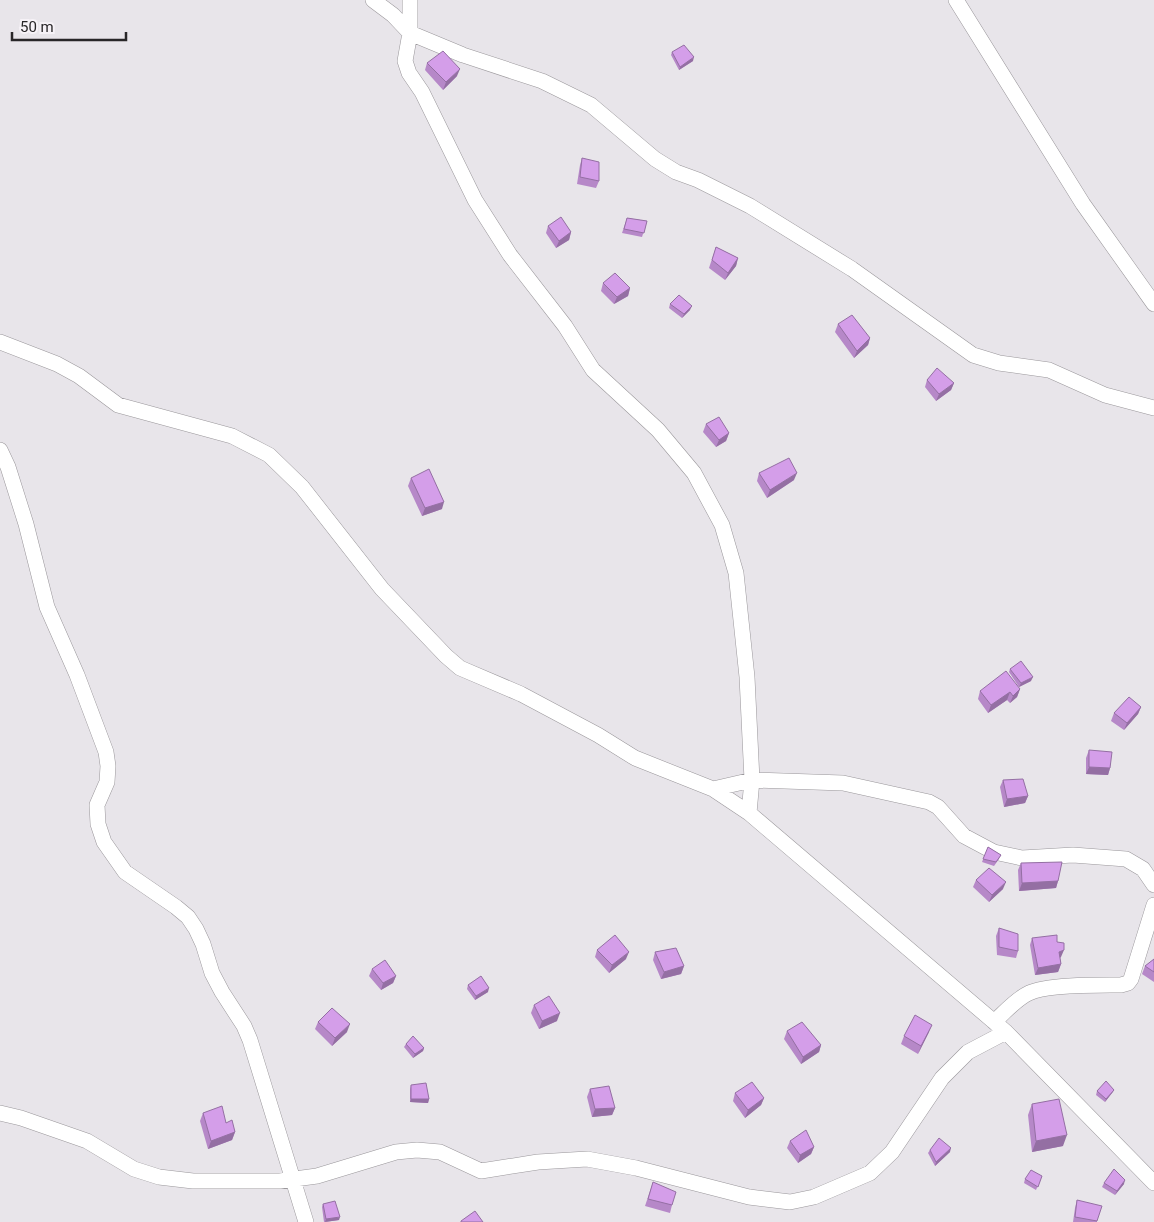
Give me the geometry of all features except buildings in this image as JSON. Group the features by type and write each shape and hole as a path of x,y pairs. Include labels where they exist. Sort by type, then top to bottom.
{"street":[{"path":"372,0 393,14 410,33 463,54 542,81 591,105 655,158 676,172 698,180 757,211 852,269 973,355 999,363 1049,370 1105,395 1154,408"},
{"path":"410,0 410,33 405,61 408,73 422,92 475,200 510,255 565,326 593,370 658,430 694,473 722,525 736,573 747,677 752,780 749,813"},
{"path":"956,0 1083,204 1154,304"},
{"path":"0,342 57,364 78,376 118,405 232,436 269,455 302,487 382,589 446,656 460,668 521,694 598,735 635,758 713,789 749,813 1006,1032 1154,1184"},
{"path":"0,450 8,467 26,524 47,607 106,752 108,766 107,782 98,806 98,824 104,842 125,872 176,907 188,917 196,929 218,986 244,1026 250,1040 306,1222"},
{"path":"713,789 752,780 843,783 929,802 938,807 964,836 994,852 1022,858 1073,855 1126,859 1143,869 1154,885"},
{"path":"994,1022 1022,997 1044,988 1121,985 1128,983 1132,979 1154,905"},
{"path":"0,1113 22,1118 87,1141 134,1168 159,1177 194,1180 280,1181 317,1176 396,1152 417,1150 440,1152 481,1171 538,1162 587,1159 636,1168 749,1198 790,1202 814,1197 870,1173 892,1152 942,1078 968,1052 1006,1032"}]}
